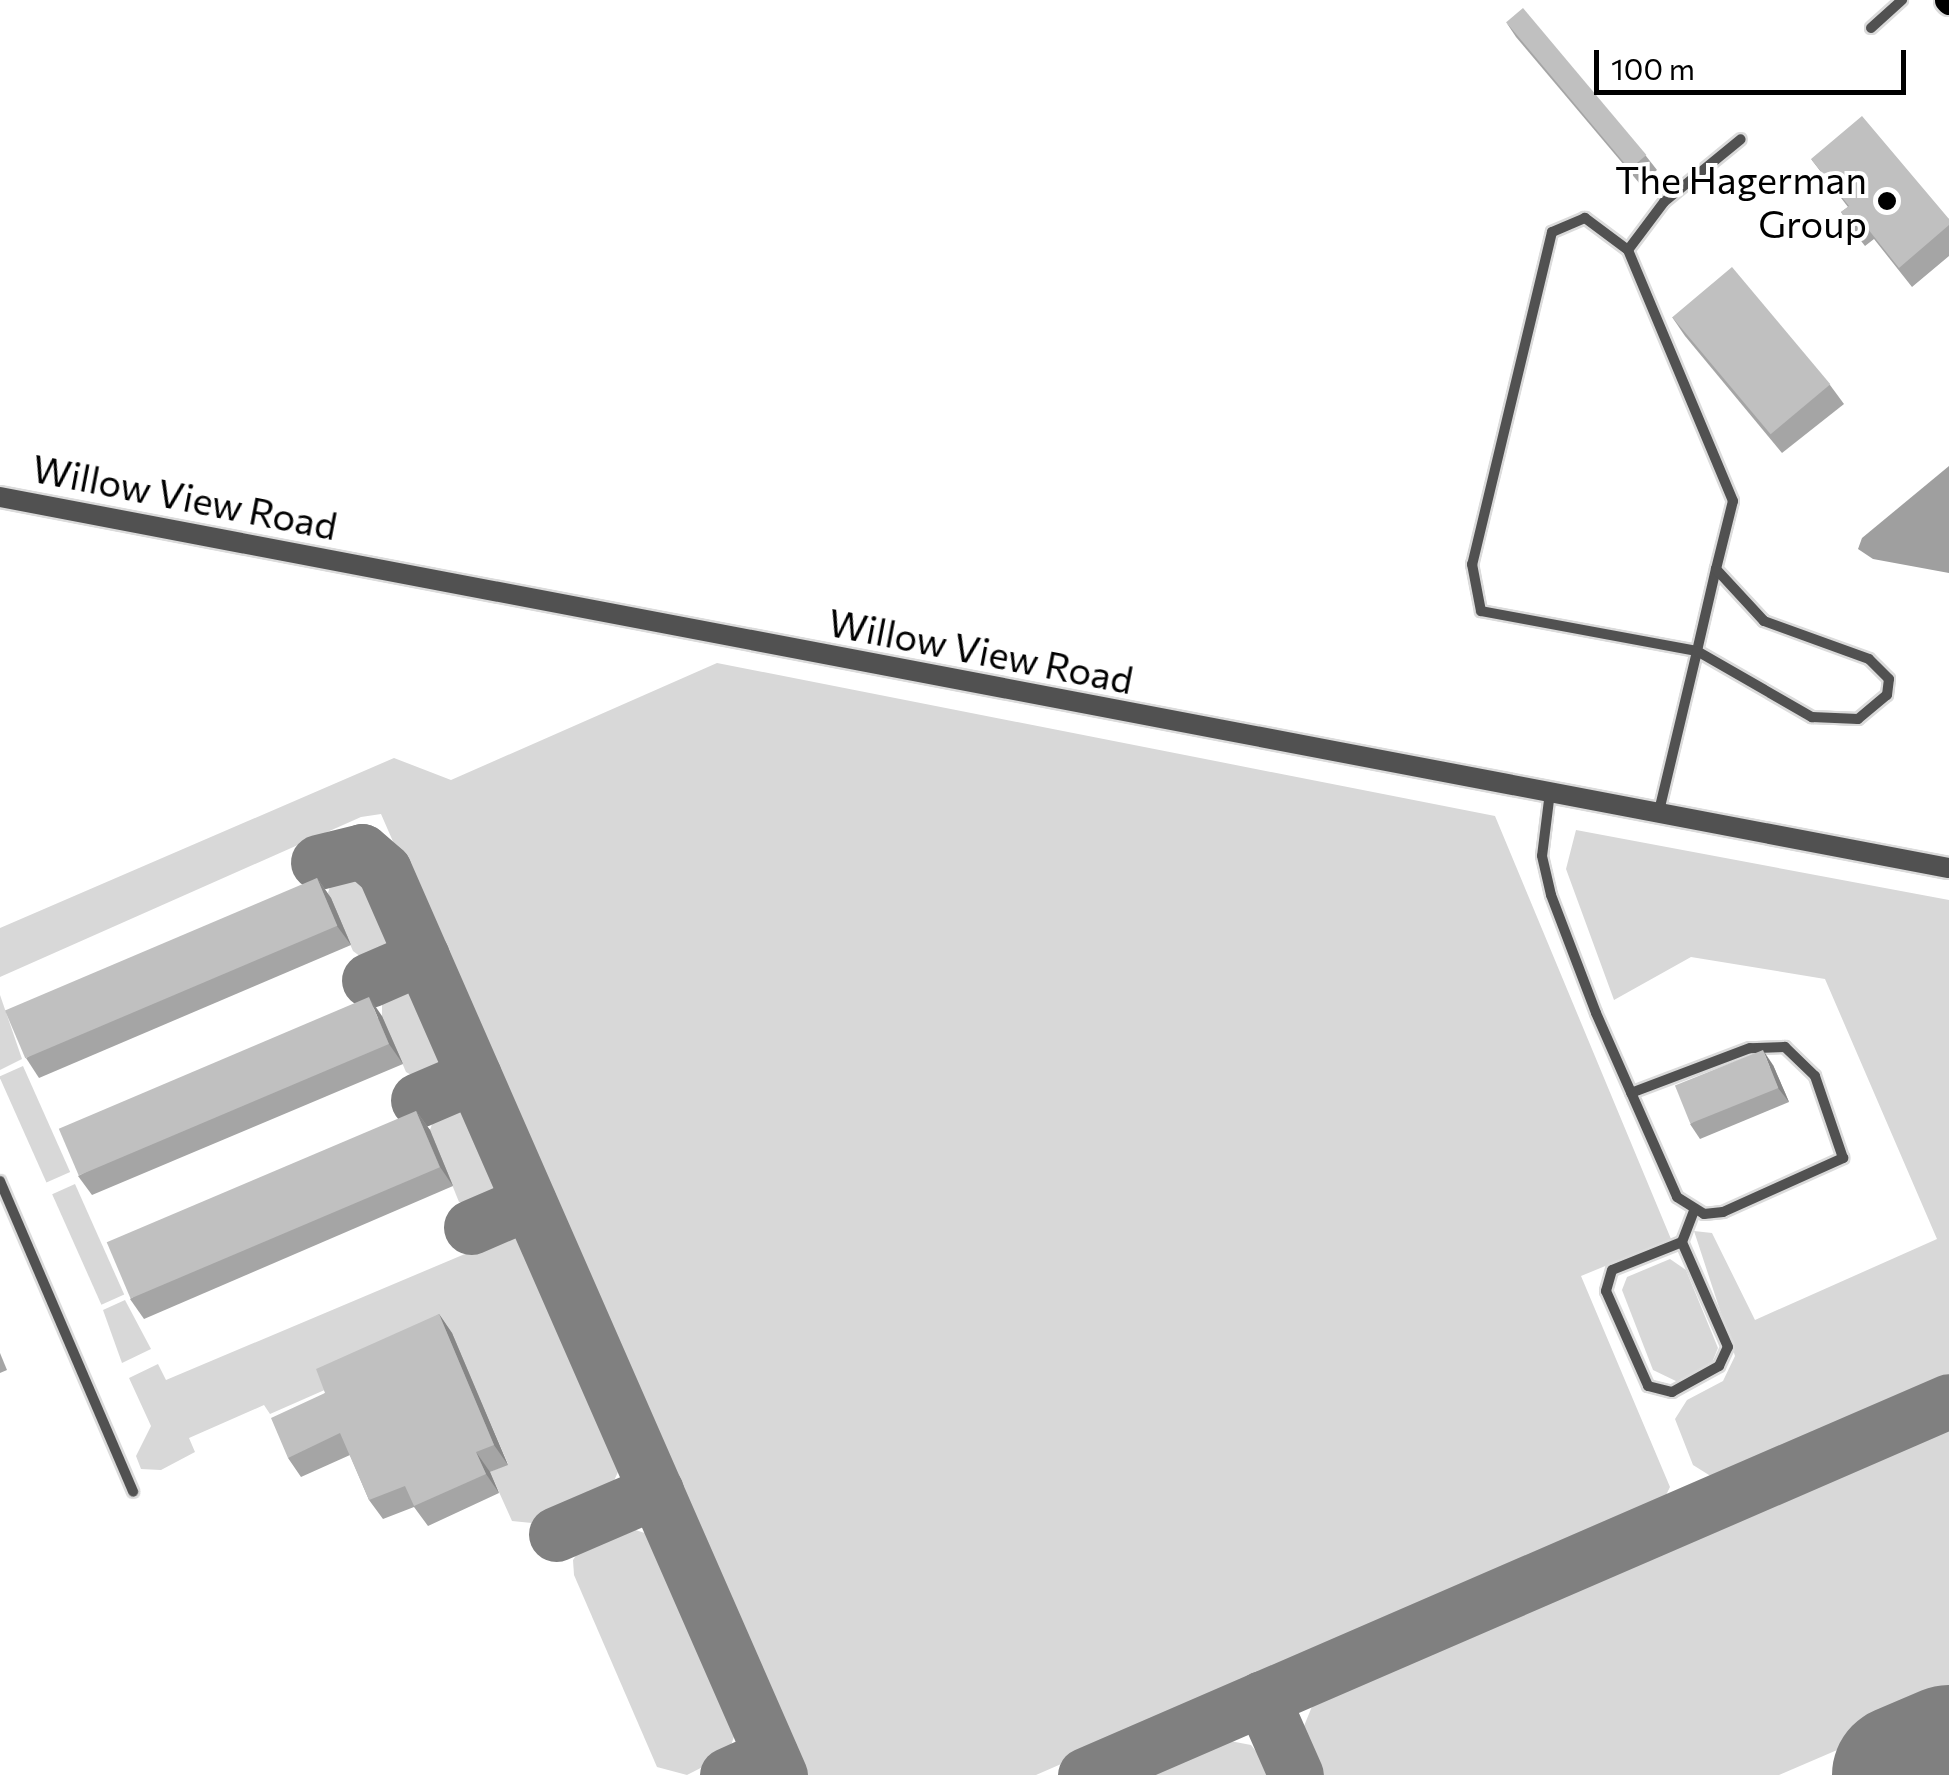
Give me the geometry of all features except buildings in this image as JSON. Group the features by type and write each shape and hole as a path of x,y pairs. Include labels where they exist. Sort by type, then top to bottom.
{"street":[{"name":"Willow View Road","path":"0,497 1949,868"}],"lane":[{"path":"1871,28 1902,0"},
{"path":"1628,250 1664,202 1741,139"},
{"path":"1659,811 1697,651 1716,569 1733,501 1628,250 1585,218 1552,232 1472,564 1481,612 1697,651 1812,717 1858,720 1887,695 1888,679 1869,659 1764,621 1716,569"},
{"path":"1691,676 1715,663"},
{"path":"1550,791 1544,874 1631,1092 1677,1197 1694,1210 1722,1212 1843,1158 1815,1076 1796,1054 1772,1043 1631,1092"},
{"path":"0,1181 133,1492"},
{"path":"1682,1242 1612,1270 1606,1291 1648,1386 1672,1392 1708,1375 1728,1347 1682,1242 1694,1210"}],"shaded area":[{"path":"1949,466 1949,573 1873,559 1858,549 1862,538"},
{"path":"717,663 1495,816 1671,1239 1581,1276 1670,1487 1663,1501 1036,1775 800,1775 381,814 361,817 0,977 0,928 394,758 451,780"},
{"path":"1576,830 1949,900 1949,1381 1717,1480 1693,1465 1675,1419 1687,1400 1723,1381 1735,1356 1694,1231 1712,1233 1755,1320 1937,1239 1825,979 1691,957 1614,1000 1566,869"},
{"path":"349,871 366,878 391,935 388,951 365,960 353,951 328,893 332,879"},
{"path":"403,988 415,992 443,1053 437,1070 418,1079 406,1072 382,1016 382,997"},
{"path":"0,995 22,1059 0,1070"},
{"path":"23,1066 70,1172 46,1183 0,1078"},
{"path":"450,1107 469,1114 497,1179 495,1194 485,1201 459,1202 430,1130 435,1115"},
{"path":"75,1184 124,1295 101,1305 52,1194"},
{"path":"510,1235 525,1243 621,1465 610,1490 532,1523 512,1521 490,1472 508,1464 452,1334 270,1414 264,1405 189,1438 195,1452 161,1470 141,1469 136,1456 151,1426 129,1378 158,1364 166,1380"},
{"path":"1670,1259 1686,1270 1718,1348 1709,1370 1680,1383 1653,1370 1622,1290 1627,1277"},
{"path":"125,1300 151,1349 122,1363 103,1310"},
{"path":"1949,1422 1949,1702 1779,1775 1317,1775 1302,1740 1304,1726 1313,1704 1330,1691"},
{"path":"626,1527 651,1535 736,1731 728,1754 687,1775 657,1767 574,1575 573,1560 583,1545"},
{"path":"1230,1741 1251,1745 1275,1775 1138,1775"}],"taxiway":[{"path":"318,862 362,851 384,870 780,1775"},
{"path":"369,980 422,957"},
{"path":"418,1100 474,1076"},
{"path":"471,1227 529,1202"},
{"path":"1085,1775 1949,1401"},
{"path":"556,1534 656,1491"},
{"path":"1262,1698 1296,1775"},
{"path":"727,1775 771,1755"}],"runway":[{"path":"1902,1775 1949,1755"}],"place":[{"name":"The Hagerman Group","path":"1887,201"}]}
